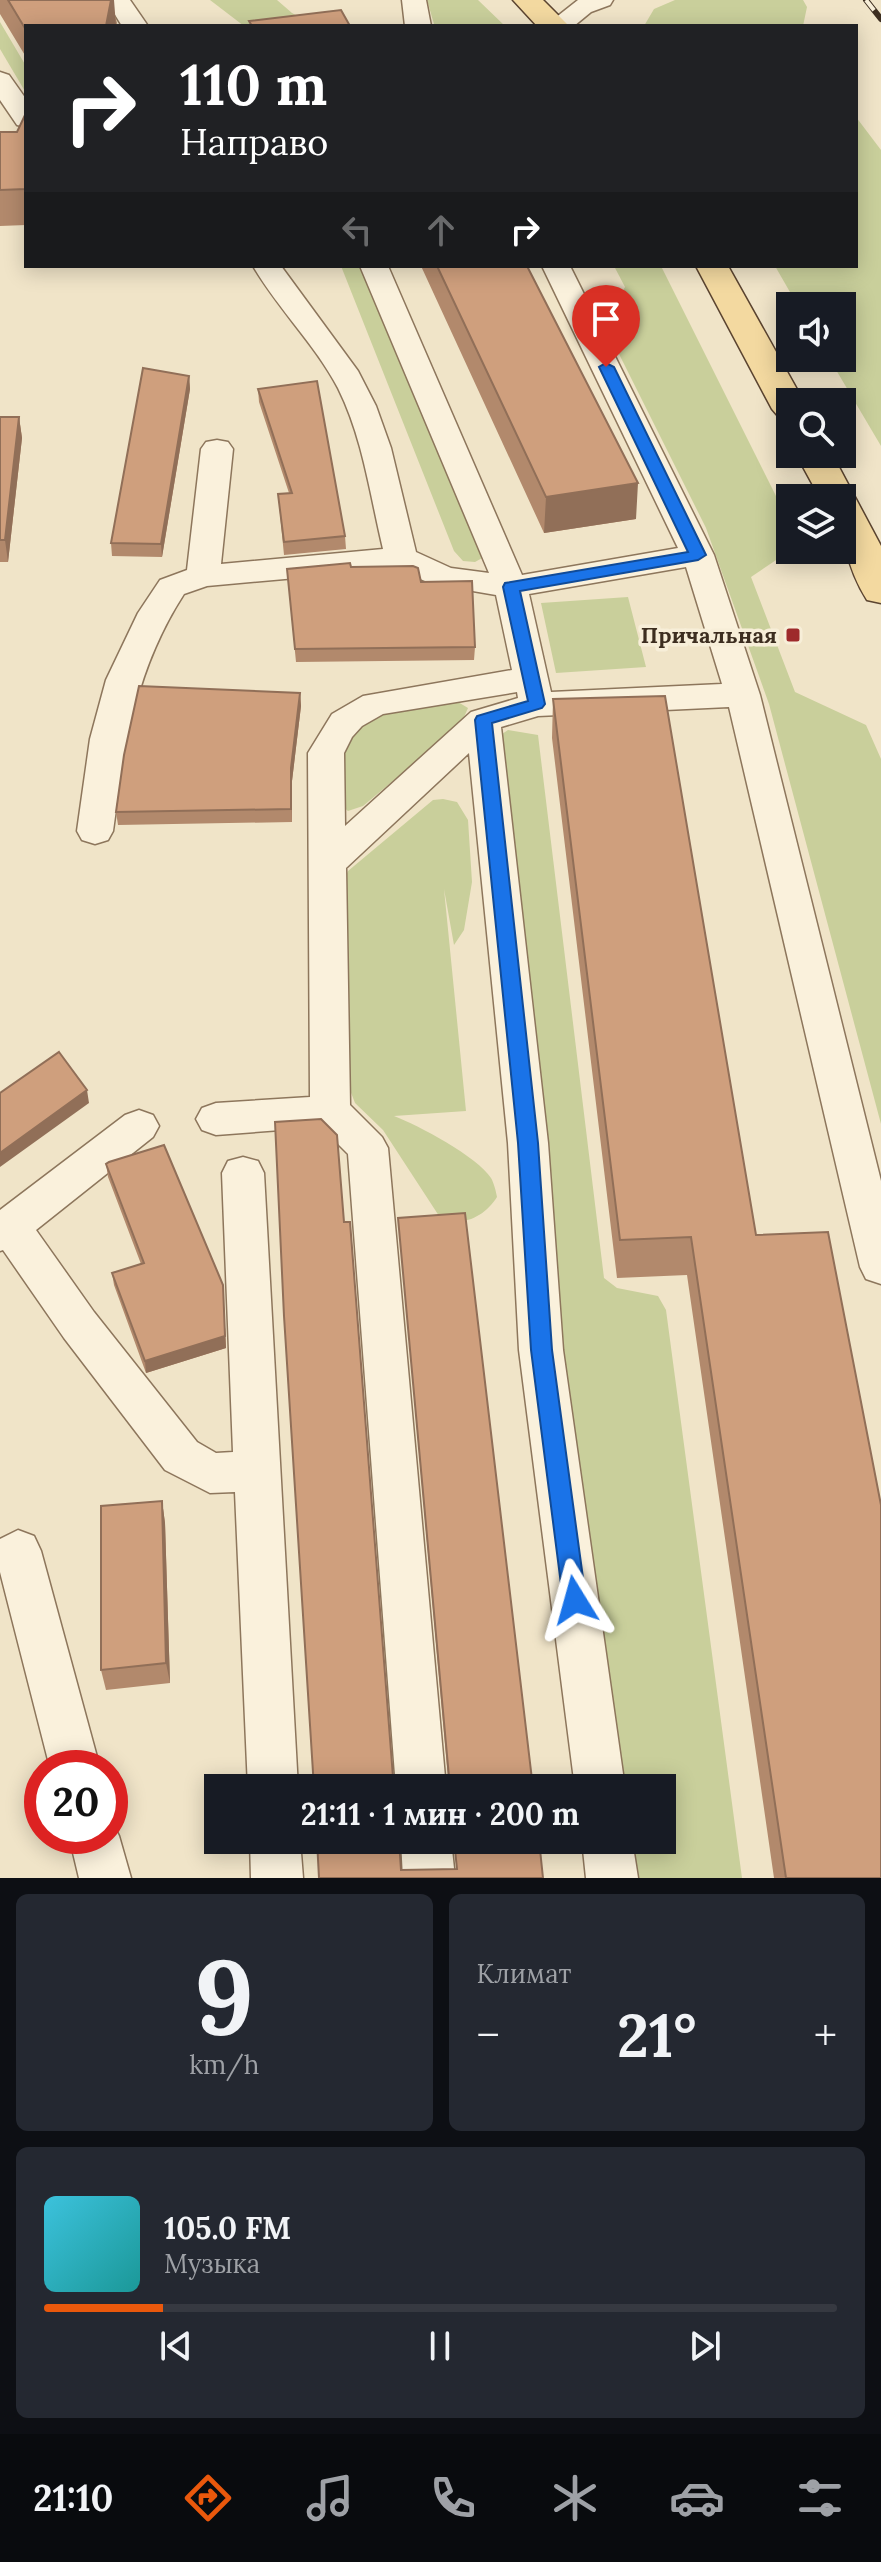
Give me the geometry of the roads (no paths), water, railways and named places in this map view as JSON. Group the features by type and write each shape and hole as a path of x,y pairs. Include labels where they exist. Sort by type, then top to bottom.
{"main road":[{"path":"527,0 554,24"},
{"path":"713,268 779,388"},
{"path":"856,532 881,591"}],"lane":[{"path":"118,0 134,24"},
{"path":"414,0 418,24"},
{"path":"559,24 582,7 601,0"},
{"path":"0,80 24,116"},
{"path":"268,268 330,351 353,389 370,436 401,558"},
{"path":"375,268 511,587 533,691"},
{"path":"557,268 698,555 743,695 881,1267"},
{"path":"203,576 217,449"},
{"path":"95,831 108,739 123,680 155,613 172,587 203,576 401,558 444,577 511,587 698,555"},
{"path":"326,865 483,720 533,691"},
{"path":"420,1774 368,1148 330,1111 326,753 337,728 351,714 375,704 533,691 743,695"},
{"path":"483,720 528,1143 541,1350 598,1774"},
{"path":"216,1119 330,1111"},
{"path":"139,1126 5,1230 181,1456 210,1473 257,1471"},
{"path":"243,1173 272,1774"},
{"path":"18,1551 70,1750"},
{"path":"99,1854 105,1878"},
{"path":"276,1854 277,1878"},
{"path":"427,1854 429,1878"},
{"path":"609,1854 612,1878"}],"railway":[{"path":"866,0 881,19"}],"place":[{"name":"Причальная","path":"793,635"}]}
